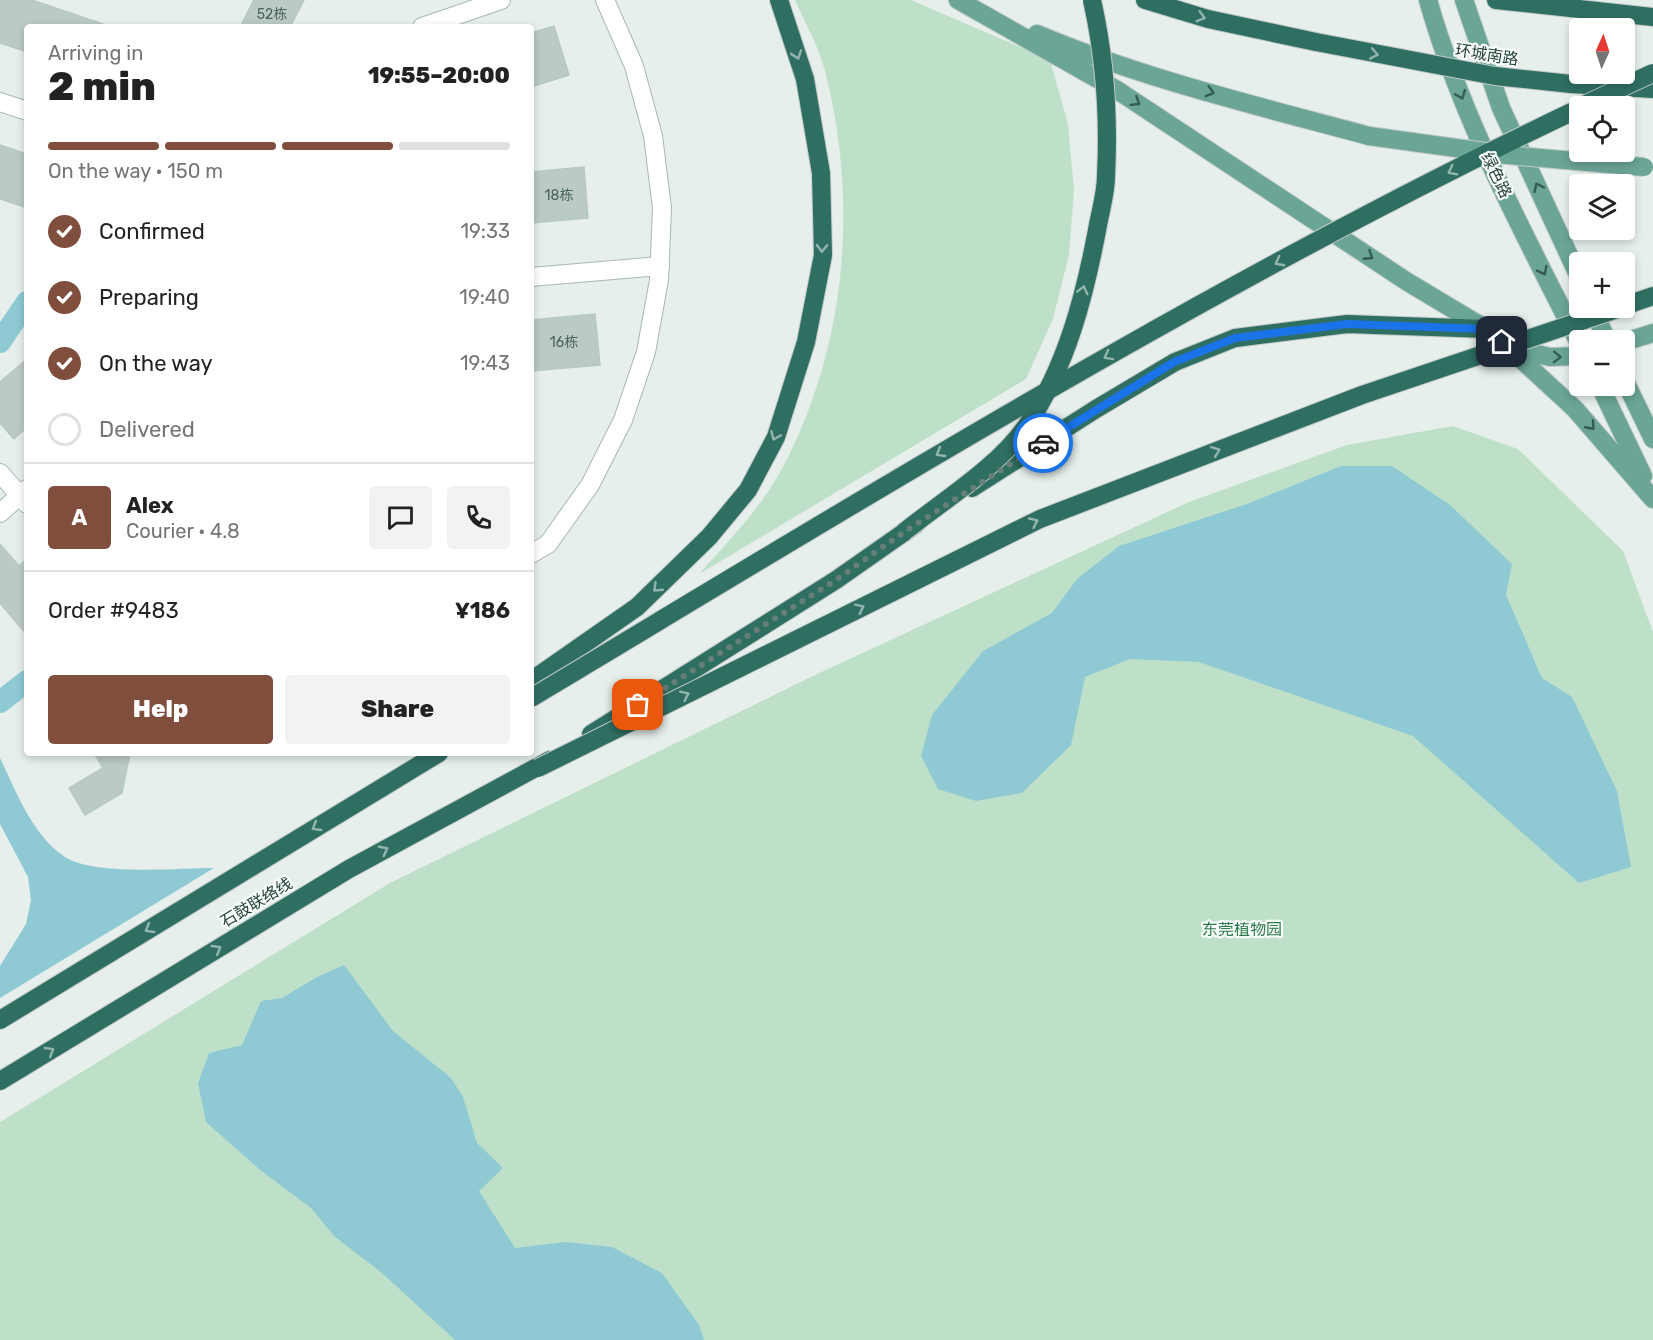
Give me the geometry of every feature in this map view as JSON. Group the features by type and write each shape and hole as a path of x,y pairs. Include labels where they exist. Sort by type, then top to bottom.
{"highway":[{"path":"534,679 637,607 710,537 748,490 776,437 806,342 823,255 821,173 805,79 778,0"},
{"path":"904,532 998,457 1026,426 1055,379 1077,315 1093,253 1106,179 1107,113 1101,41 1092,0"},
{"name":"环城南路","path":"1145,0 1208,19 1495,76 1653,89"},
{"path":"1496,0 1653,17"},
{"path":"1604,96 1653,73"},
{"path":"534,696 1025,402 1366,215 1569,113"},
{"path":"1635,302 1653,296"},
{"path":"538,768 1040,519 1362,395 1590,318"},
{"path":"538,768 836,580 904,532 1096,409 1174,362 1235,338 1347,324 1486,329"},
{"path":"365,797 424,756"},
{"path":"365,797 434,756"},
{"name":"石鼓联络线","path":"0,1081 350,868 538,768"},
{"name":"石鼓联络线","path":"0,1020 365,797"}],"main road":[{"path":"958,0 1058,42 1126,66 1268,109 1369,136 1507,155 1648,167"},
{"path":"958,0 1117,90 1406,281 1486,329 1528,352 1550,357 1569,356"},
{"name":"绿色路","path":"1428,0 1441,45 1471,120 1573,330"},
{"name":"绿色路","path":"1464,0 1500,108 1569,255"},
{"path":"1486,329 1533,368 1575,410 1653,498"},
{"path":"1635,339 1653,333"},
{"path":"1605,396 1653,498"},
{"path":"1632,396 1653,439"}],"lane":[{"path":"431,24 501,0"},
{"path":"534,552 548,544 590,485 623,420 646,352 660,266 662,208 653,136 634,66 605,0"},
{"path":"0,102 24,110"},
{"path":"534,277 660,266"},
{"path":"0,473 24,495"},
{"path":"0,513 24,497"}],"green space":[{"path":"795,0 911,0 1050,60 1068,124 1074,190 1069,255 1053,319 1026,379 699,574 747,520 779,475 807,414 823,367 834,318 841,269 843,219 841,169 835,120 825,71 816,44"},
{"name":"东莞植物园","path":"1453,426 1518,449 1623,551 1653,632 1653,1340 0,1340 0,1122 390,883 815,675 1189,502 1347,445"}],"water":[{"path":"1341,466 1392,466 1450,505 1512,564 1506,595 1542,678 1572,697 1617,791 1631,867 1579,883 1413,736 1199,662 1130,659 1085,677 1071,745 1022,793 976,801 938,789 921,756 932,715 983,651 1052,613 1077,579 1119,546 1247,504"},
{"path":"0,758 34,825 53,848 65,857 78,863 115,869 214,868 0,998 0,966 26,924 31,900 28,877 0,824"},
{"path":"344,965 393,1031 451,1078 463,1097 477,1143 503,1168 479,1191 515,1248 566,1242 612,1247 662,1273 699,1325 704,1340 455,1340 382,1273 334,1236 311,1208 259,1169 206,1122 198,1083 209,1053 242,1045 261,1001 282,998 317,977"}],"building":[{"path":"0,0 32,0 103,24 24,24 24,51 0,43"},
{"path":"254,0 304,0 292,24 242,24"},
{"path":"554,26 569,75 534,86 534,32"},
{"path":"0,145 24,153 24,207 0,199"},
{"path":"584,167 588,218 534,223 534,172"},
{"path":"595,314 600,365 534,371 534,320"},
{"path":"24,362 24,430 14,439 0,423 0,382"},
{"path":"0,544 19,566 24,562 24,631 0,603"},
{"path":"96,756 129,756 122,793 85,815 69,788 103,768"}],"waterway":[{"path":"0,342 24,306"},
{"path":"0,702 24,683"}],"way so far":[{"path":"638,705 836,580 904,532 1043,443"}],"route":[{"path":"1043,443 1174,362 1235,338 1347,324 1486,329 1502,342"}]}
